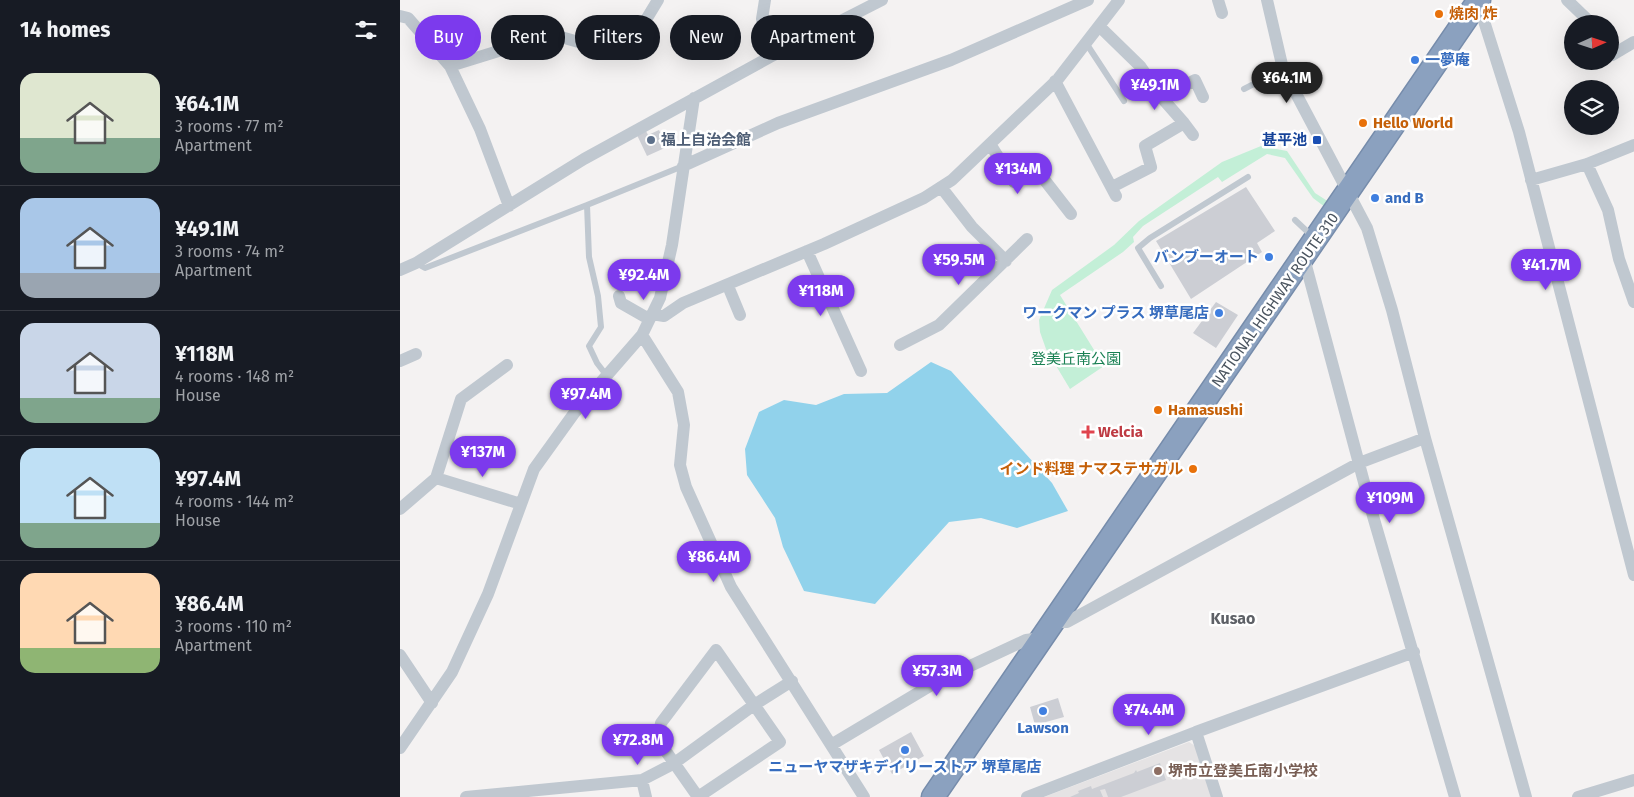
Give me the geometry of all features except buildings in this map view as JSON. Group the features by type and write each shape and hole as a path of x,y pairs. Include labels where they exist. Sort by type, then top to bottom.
{"highway":[{"name":"NATIONAL HIGHWAY ROUTE 310","path":"933,797 1350,192 1479,1"}],"street":[{"path":"450,66 504,49 561,37 603,49 641,28 658,0"},
{"path":"762,15 765,0"},
{"path":"853,15 882,0"},
{"path":"683,166 778,123 950,60 1088,0"},
{"path":"619,296 620,302 651,317 664,316 683,303 728,286 924,198 942,186 990,144 1055,81 1119,0"},
{"path":"1218,0 1222,13"},
{"path":"1267,0 1284,70 1350,192 1367,228 1373,246 1526,797"},
{"path":"1572,4 1587,0"},
{"path":"1479,1 1519,132 1634,575"},
{"path":"1572,4 1583,15"},
{"path":"400,16 408,18 450,66 480,129 509,206"},
{"path":"1099,26 1140,66 1162,98 1194,135"},
{"path":"1619,51 1634,42"},
{"path":"400,270 416,263 584,159 764,60"},
{"path":"1162,98 1195,80 1203,97"},
{"path":"1055,81 1114,192 1151,167 1145,146 1184,123"},
{"path":"400,748 452,672 488,594 534,469 576,412 642,335 660,298 672,245 694,98"},
{"path":"990,144 1014,182 1036,169 1072,214"},
{"path":"1531,180 1587,164 1634,145"},
{"path":"1587,164 1608,210 1620,260 1634,302"},
{"path":"942,186 972,227 1006,262"},
{"path":"900,345 939,325 1006,262 1027,239"},
{"path":"1310,249 1359,463 1455,797"},
{"path":"807,251 861,371"},
{"path":"728,286 740,315"},
{"path":"642,335 678,392 684,426 680,465 686,488 731,587 864,797"},
{"path":"400,361 416,354"},
{"path":"400,509 436,478 461,398 507,365"},
{"path":"831,745 938,681 1067,622 1359,463 1425,438"},
{"path":"436,478 521,504"},
{"path":"716,650 780,742 698,797 673,764 658,740 661,723 716,650"},
{"path":"1027,797 1196,732 1414,652"},
{"path":"400,655 432,703"},
{"path":"466,797 532,793 642,780 673,764 754,705 792,681"},
{"path":"1196,732 1217,797"},
{"path":"642,780 646,797"},
{"path":"1578,797 1634,780"}],"lane":[{"path":"1086,43 1124,101"},
{"path":"1244,90 1284,70"},
{"path":"416,263 426,268 683,166"},
{"path":"1161,286 1138,248 1150,238 1248,177"},
{"path":"587,205 589,258 598,296 601,326 590,346 597,363 607,376"},
{"path":"1295,220 1307,230 1310,249"}],"shaded area":[{"name":"堺市立登美丘南小学校","path":"1189,742 1195,746 1212,797 1044,797"}],"green space":[{"name":"登美丘南公園","path":"1261,146 1287,151 1315,193 1329,202 1325,207 1313,198 1285,158 1267,154 1222,182 1218,177 1143,226 1133,237 1134,242 1123,252 1060,295 1104,366 1070,389 1046,349 1040,332 1039,320 1052,290 1114,245 1139,221 1222,162"}],"water":[{"path":"931,362 951,371 1052,483 1068,511 1017,528 981,518 949,522 875,604 804,591 783,547 775,518 747,475 745,449 759,412 784,400 816,405 844,394 887,393"}],"place":[{"name":"焼肉 炸","path":"1439,14"},
{"name":"一夢庵","path":"1415,60"},
{"name":"Hello World","path":"1363,123"},
{"name":"福上自治会館","path":"651,140"},
{"name":"甚平池","path":"1317,140"},
{"name":"and B","path":"1375,198"},
{"name":"バンブーオート","path":"1269,257"},
{"name":"ワークマン プラス 堺草尾店","path":"1219,313"},
{"name":"Hamasushi","path":"1158,410"},
{"name":"Welcia","path":"1088,432"},
{"name":"インド料理 ナマステサガル","path":"1193,469"},
{"name":"Lawson","path":"1043,711"},
{"name":"ニューヤマザキデイリーストア 堺草尾店","path":"905,750"},
{"name":"堺市立登美丘南小学校","path":"1158,771"}],"district":[{"name":"Kusao","path":"1233,618"}]}
